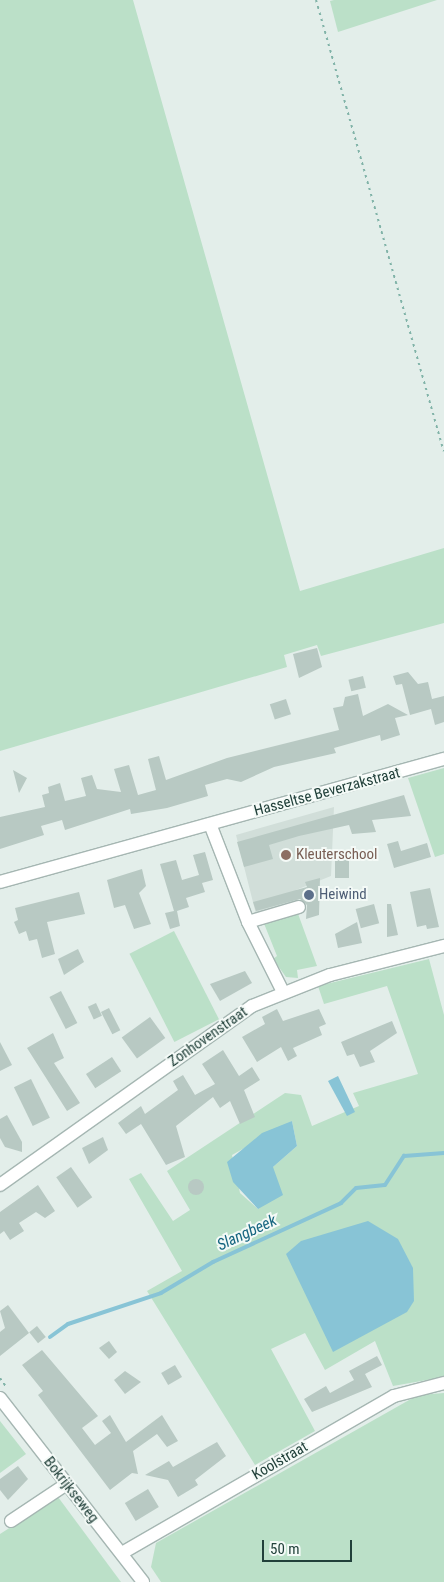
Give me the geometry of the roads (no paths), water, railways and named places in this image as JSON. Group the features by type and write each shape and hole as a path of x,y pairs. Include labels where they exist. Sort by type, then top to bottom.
{"street":[{"name":"Hasseltse Beverzakstraat","path":"0,882 444,759"},
{"path":"210,824 248,922 282,990"},
{"path":"248,922 299,907"},
{"name":"Zonhovenstraat","path":"0,1185 252,1006 282,990 444,946"},
{"name":"Koolstraat","path":"122,1553 394,1396 444,1383"},
{"name":"Bokrijkseweg","path":"0,1398 143,1582"},
{"path":"11,1521 66,1485"}],"water":[{"path":"338,1076 355,1112 347,1116 328,1081"},
{"path":"292,1121 297,1146 273,1167 283,1195 258,1209 233,1182 227,1162 262,1133"},
{"path":"368,1221 398,1239 413,1268 414,1301 407,1312 333,1352 286,1254 301,1241"}],"waterway":[{"name":"Slangbeek","path":"50,1337 68,1324 161,1293 213,1262 341,1203 356,1188 385,1185 404,1156 444,1153"}],"place":[{"name":"Kleuterschool","path":"286,855"},
{"name":"Heiwind","path":"309,895"}]}
